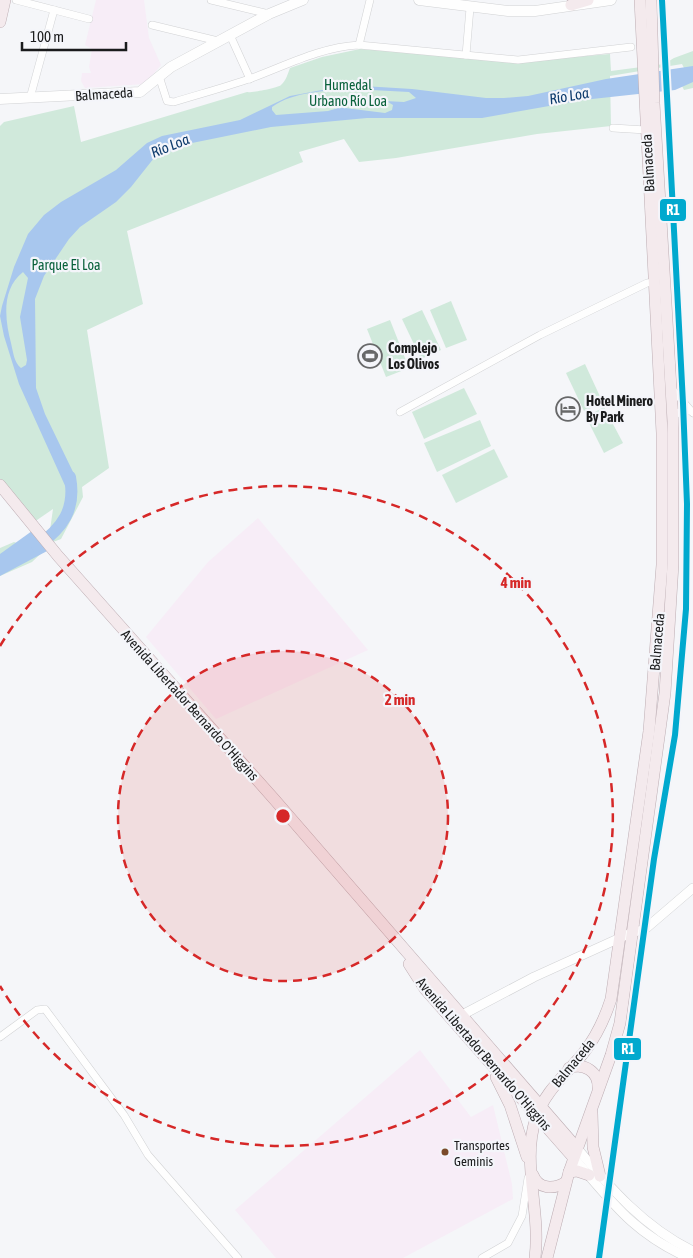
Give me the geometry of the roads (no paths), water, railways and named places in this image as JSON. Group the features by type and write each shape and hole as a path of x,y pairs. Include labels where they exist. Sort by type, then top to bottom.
{"main road":[{"path":"0,22 6,0"},
{"name":"Balmaceda","path":"0,99 140,92 158,76 218,41 269,14 303,0"},
{"path":"419,0 449,2 470,8 508,11 546,5 571,5 611,0"},
{"path":"571,5 588,0"},
{"name":"Balmaceda","path":"535,1258 537,1218 530,1167 532,1137 539,1111 549,1092 592,1042 607,1011 620,938 649,731 660,609 666,388 647,56 640,0"},
{"name":"Balmaceda","path":"647,56 651,0"},
{"name":"Balmaceda","path":"547,1258 567,1177 611,1055 620,1023 634,932 665,692 672,564 673,421 666,388 654,282 646,130 649,104"},
{"name":"Avenida Libertador Bernardo O'Higgins","path":"0,485 58,556 462,1015 530,1094 539,1111"},
{"name":"Avenida Libertador Bernardo O'Higgins","path":"381,923 425,989 576,1153"},
{"path":"481,1052 510,1105 534,1179 544,1186 558,1187 567,1177 577,1171 594,1176 591,1107"},
{"path":"569,1068 577,1066 589,1069 597,1079 598,1088"},
{"path":"530,1094 549,1092"}],"street":[{"path":"16,0 89,19"},
{"path":"211,0 269,14"},
{"path":"359,45 370,0"},
{"path":"466,55 470,8"},
{"path":"30,98 54,10"},
{"path":"152,25 218,41"},
{"path":"230,35 250,79"},
{"path":"158,76 167,101 174,102 250,79 322,51 342,46 359,45 444,55 518,60 631,47"},
{"path":"613,128 635,127 646,130"},
{"path":"400,412 540,335 647,283 654,282"},
{"path":"666,388 692,412"},
{"path":"673,421 675,415 681,411 692,412"},
{"path":"462,1015 534,977 634,932 644,930 693,888"},
{"path":"0,1037 37,1010 45,1009 124,1115 148,1155 238,1258"},
{"path":"576,1153 594,1176 608,1200 628,1220 650,1237 689,1258"},
{"path":"482,1258 508,1243 522,1216 530,1167"},
{"path":"594,1176 642,1218 668,1237 693,1251"}],"water":[{"path":"693,66 693,82 675,90 583,100 482,118 367,118 271,127 192,143 154,158 131,187 116,202 80,227 69,239 44,276 35,299 36,388 45,414 74,474 77,487 71,492 67,490 19,384 4,336 0,316 14,267 28,234 44,215 61,202 116,170 147,143 162,136 240,120 290,96 322,90 363,86 412,89 486,98 504,98 528,96 606,79","holes":["353,89 409,92 416,98 404,102 366,100 351,104 366,101 388,102 393,105 392,110 385,113 345,108 348,105 328,111 276,115 272,110 272,107 281,102 300,95","23,272 28,278 20,317 27,360 26,365 21,368 14,357 6,315 8,296 16,279"]},
{"path":"32,531 49,550 0,576 0,554"}],"waterway":[{"name":"Río Loa","path":"37,546 54,532 65,517 71,499 70,477"}],"place":[{"name":"Complejo Los Olivos","path":"370,356"},
{"name":"Hotel Minero By Park","path":"568,409"},
{"name":"Transportes Geminis","path":"445,1152"}],"park label":[{"name":"Humedal Urbano Río Loa","path":"348,94"},
{"name":"Parque El Loa","path":"66,265"}]}
